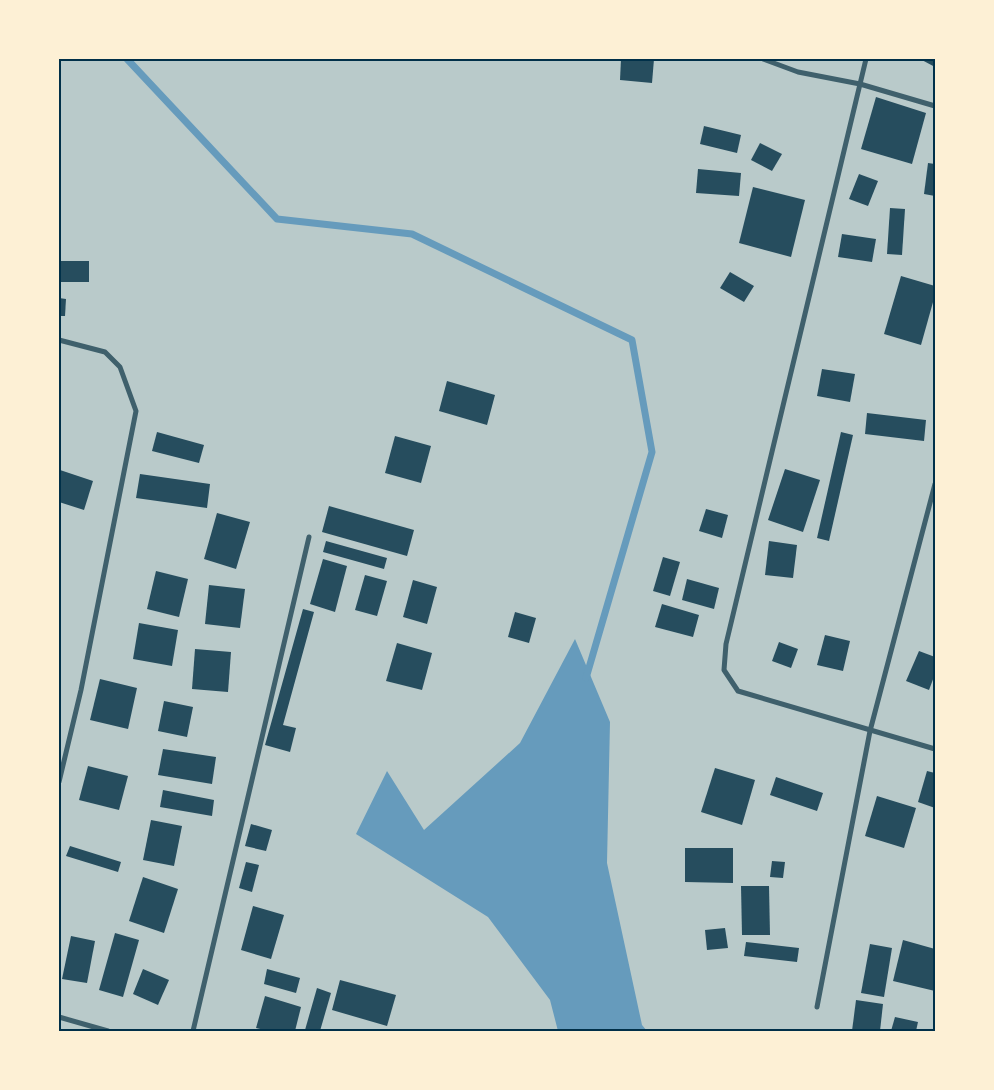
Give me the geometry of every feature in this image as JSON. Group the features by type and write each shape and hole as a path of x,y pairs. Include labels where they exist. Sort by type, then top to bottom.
{"street":[{"path":"763,59 798,72 860,84 935,106"},
{"path":"866,59 726,644 724,670 738,691 935,749"},
{"path":"59,340 104,352 120,367 136,411 82,690 59,782"},
{"path":"817,1007 870,731 935,484"},
{"path":"194,1031 309,537"},
{"path":"59,1017 108,1031"}],"shaded area":[{"path":"59,59 935,59 935,1031 59,1031"}],"water":[{"path":"575,639 610,722 607,863 642,1025 647,1031 558,1031 550,1000 488,917 356,834 387,771 424,830 520,743"}],"building":[{"path":"621,59 654,59 652,83 620,80"},
{"path":"920,59 935,59 935,67"},
{"path":"876,97 926,113 912,164 861,149"},
{"path":"704,126 741,135 737,153 700,144"},
{"path":"760,143 782,154 772,171 751,160"},
{"path":"928,163 935,164 935,196 924,194"},
{"path":"698,169 741,173 739,196 696,193"},
{"path":"859,174 878,181 868,206 849,199"},
{"path":"753,187 805,200 791,257 739,243"},
{"path":"890,208 905,209 902,255 887,254"},
{"path":"842,234 876,239 872,262 838,257"},
{"path":"59,261 89,261 89,282 59,282"},
{"path":"730,272 754,286 744,302 720,288"},
{"path":"901,276 935,286 935,295 921,345 884,334"},
{"path":"59,298 66,299 65,316 59,316"},
{"path":"822,369 855,374 850,402 817,396"},
{"path":"447,381 495,395 487,425 439,411"},
{"path":"867,413 926,420 924,441 865,434"},
{"path":"157,432 204,445 199,463 152,451"},
{"path":"841,432 853,435 829,541 817,538"},
{"path":"395,436 431,446 421,483 385,473"},
{"path":"785,469 820,480 803,532 768,520"},
{"path":"60,470 93,481 84,510 59,502"},
{"path":"140,474 210,484 207,508 136,498"},
{"path":"329,506 414,530 407,556 322,532"},
{"path":"706,509 728,515 722,538 699,531"},
{"path":"217,513 250,522 236,569 204,559"},
{"path":"326,541 387,558 384,569 323,552"},
{"path":"769,541 797,545 793,578 765,575"},
{"path":"663,557 680,562 670,596 653,591"},
{"path":"323,559 347,566 335,612 310,604"},
{"path":"156,571 188,579 179,617 147,609"},
{"path":"365,575 387,581 377,616 355,610"},
{"path":"687,579 719,588 714,609 682,600"},
{"path":"413,580 437,587 427,624 403,617"},
{"path":"209,585 245,589 240,628 205,624"},
{"path":"662,604 699,615 693,637 655,627"},
{"path":"303,609 314,612 283,725 296,728 290,752 265,745"},
{"path":"515,612 536,618 529,643 508,637"},
{"path":"139,623 178,630 172,666 133,659"},
{"path":"825,635 850,641 843,671 817,665"},
{"path":"779,642 798,649 791,668 772,661"},
{"path":"397,643 432,653 422,690 386,681"},
{"path":"195,649 231,652 228,692 192,689"},
{"path":"919,651 935,657 935,674 929,690 906,681"},
{"path":"100,679 137,688 128,729 90,720"},
{"path":"164,701 193,707 187,737 158,731"},
{"path":"163,749 216,757 212,784 158,775"},
{"path":"88,766 128,776 119,810 79,800"},
{"path":"715,768 755,780 742,825 701,812"},
{"path":"927,771 935,773 935,808 918,802"},
{"path":"776,777 823,793 817,811 770,795"},
{"path":"163,790 214,800 212,816 160,807"},
{"path":"877,796 916,808 904,848 865,836"},
{"path":"151,820 182,826 174,866 143,860"},
{"path":"251,824 272,830 266,851 245,846"},
{"path":"70,846 121,862 118,872 66,856"},
{"path":"685,848 733,848 733,883 685,882"},
{"path":"772,861 785,862 783,878 770,877"},
{"path":"246,862 259,865 252,892 239,888"},
{"path":"143,877 178,889 164,933 129,921"},
{"path":"741,886 769,886 770,935 742,935"},
{"path":"253,906 284,915 271,959 241,950"},
{"path":"725,928 728,948 707,950 705,930"},
{"path":"115,933 139,940 123,997 99,990"},
{"path":"71,936 95,941 87,983 62,979"},
{"path":"903,940 935,949 935,991 893,981"},
{"path":"746,942 799,948 797,962 744,956"},
{"path":"870,944 892,948 884,997 861,993"},
{"path":"143,969 169,980 158,1005 133,994"},
{"path":"267,969 300,978 296,993 264,984"},
{"path":"340,980 396,995 387,1026 332,1010"},
{"path":"317,988 331,993 320,1031 305,1030"},
{"path":"265,996 301,1007 295,1031 269,1031 256,1028"},
{"path":"856,1000 883,1004 880,1031 852,1031"},
{"path":"895,1017 918,1022 916,1031 891,1031"}],"waterway":[{"path":"127,59 277,219 412,234 632,340 652,452 586,678"}]}
